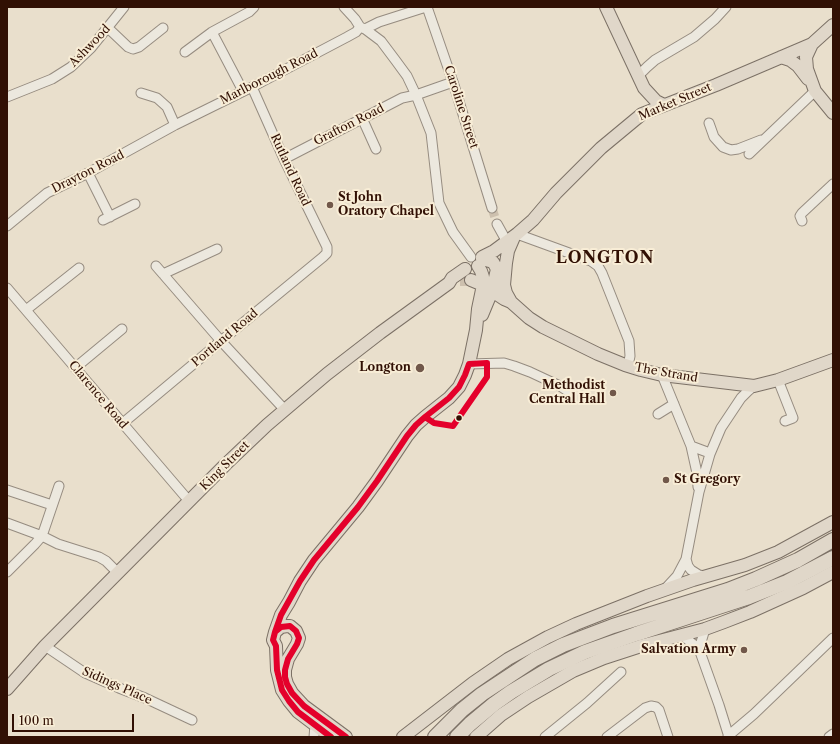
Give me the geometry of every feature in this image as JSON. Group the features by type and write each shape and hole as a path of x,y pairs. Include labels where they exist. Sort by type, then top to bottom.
{"highway":[{"path":"435,737 462,710 482,694 535,659 563,645 595,632 728,590 798,560 833,540"},
{"path":"456,737 494,704 549,669 585,652 749,597 787,582 833,558"}],"main road":[{"path":"606,7 644,88 656,101 664,105"},
{"path":"814,89 807,69 806,57 812,44 833,25"},
{"name":"Market Street","path":"478,260 494,252 513,238 533,220 556,193 601,148 642,114 716,85 812,44"},
{"path":"781,57 790,60 798,66 833,113"},
{"path":"642,114 644,105 644,88"},
{"path":"511,302 504,285 508,251 513,238"},
{"path":"331,737 298,712 282,690 277,670 276,646 273,640 275,632 281,615 300,581 314,560 358,507 407,436 416,425 449,398 459,387 465,375 468,364 476,330 478,309 488,288 482,277 478,260"},
{"name":"The Strand","path":"461,278 488,288 511,302 529,318 543,327 625,365 662,375 754,386 778,380 833,360"},
{"name":"King Street","path":"7,689 45,646 231,459 284,409 374,338 461,278"},
{"path":"403,737 508,658 576,624 664,590 745,565 778,552 833,522"},
{"path":"476,737 501,715 528,697 573,671 604,658 644,645 705,629 724,622 803,588 833,572"},
{"path":"289,602 289,611 293,628 299,638 288,659 285,670 287,684 292,693 304,706 346,737"},
{"path":"275,632 283,626 293,628"},
{"path":"276,646 285,651 289,651 294,648"}],"street":[{"name":"Ashwood","path":"7,97 52,79 71,67 91,48 124,7"},
{"path":"185,52 212,32 249,12 254,7"},
{"path":"344,7 363,28 381,41 407,76 431,133 440,203 453,232 478,260"},
{"name":"Marlborough Road","path":"175,125 248,89 363,28 426,7"},
{"name":"Caroline Street","path":"426,7 453,82 492,208"},
{"path":"638,76 655,60 694,37 715,20 726,7"},
{"path":"108,28 128,47 134,49 139,47 163,28"},
{"name":"Rutland Road","path":"212,32 248,89 284,159 326,247 326,253"},
{"name":"Grafton Road","path":"284,159 402,98 416,95 453,82"},
{"path":"749,154 814,89"},
{"path":"141,93 157,98 167,106 175,125"},
{"path":"362,118 376,149"},
{"path":"709,123 714,137 723,147 731,150 738,149 766,138"},
{"name":"Drayton Road","path":"7,226 47,193 88,173 175,125"},
{"path":"88,173 106,219 135,204"},
{"path":"802,221 800,216 802,213 833,184"},
{"path":"497,224 513,238 591,261 598,266 629,341 630,356 629,362 625,365"},
{"path":"164,274 217,249"},
{"name":"Portland Road","path":"123,423 326,253"},
{"path":"156,266 221,341 284,409"},
{"path":"26,310 79,268"},
{"name":"Clarence Road","path":"7,288 189,501"},
{"path":"75,368 122,329"},
{"path":"468,364 504,363 530,372 557,390 569,392"},
{"path":"662,375 691,446 697,473 699,492"},
{"path":"778,380 793,418 785,421"},
{"path":"664,590 677,576 686,559 699,492 710,454 721,428 741,398 754,386"},
{"path":"658,414 674,404"},
{"path":"691,446 710,454"},
{"path":"7,572 42,536 59,486"},
{"path":"7,490 52,505"},
{"path":"7,523 42,536 58,544 99,557 106,561 118,573"},
{"path":"686,559 691,570 699,575 708,576"},
{"path":"699,649 705,629"},
{"path":"682,635 699,649 729,736 833,638"},
{"name":"Sidings Place","path":"45,646 85,673 145,698 192,720"},
{"path":"548,736 621,672"},
{"path":"591,686 597,694"},
{"path":"607,737 645,708 651,706 656,707 659,710 668,737"},
{"path":"314,737 315,725"},
{"path":"829,737 833,734"}],"tunnel":[{"path":"492,208 497,224"},
{"path":"460,280 471,280"}],"transit line":[{"path":"487,363 487,377 453,426 434,423 425,417 449,398 459,387 469,364 487,363"},
{"path":"275,632 281,615 300,581 314,560 358,507 407,436 425,417"},
{"path":"331,737 298,712 282,690 277,670 276,646 273,640 275,632 281,627 290,626 296,631 299,638 288,659 285,670 287,684 292,693 304,706 346,737"}],"place":[{"name":"St John Oratory Chapel","path":"330,205"},
{"name":"Longton","path":"420,368"},
{"name":"Methodist Central Hall","path":"613,393"},
{"name":"St Gregory","path":"666,480"},
{"name":"Salvation Army","path":"744,650"}],"district":[{"name":"LONGTON","path":"605,258"}]}
